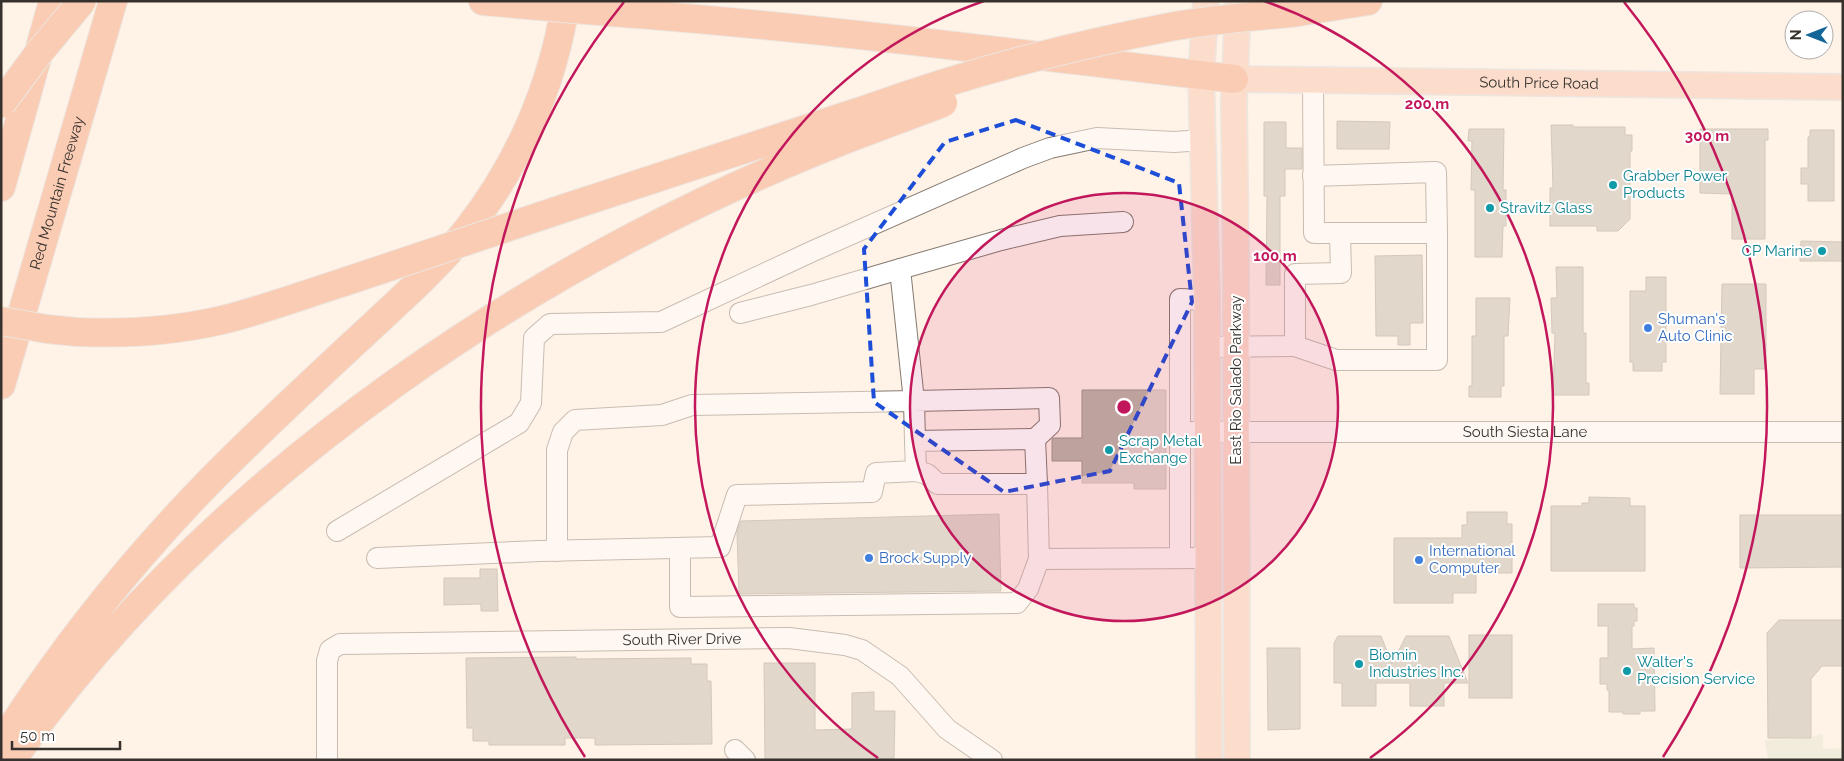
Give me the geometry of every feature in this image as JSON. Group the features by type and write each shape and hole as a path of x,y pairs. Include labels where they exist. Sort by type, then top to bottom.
{"highway":[{"path":"1,187 53,1"},
{"path":"1,104 38,54 82,1"},
{"name":"Red Mountain Freeway","path":"1,385 113,1"},
{"path":"483,1 678,17 934,43 1234,79"},
{"path":"1,744 77,634 160,534 234,456 428,273 468,228 509,168 534,115 555,55 566,1"},
{"path":"1,321 77,332 147,331 202,324 244,314 571,206 873,118 946,102 1053,69 1146,45 1310,10 1368,1"},
{"path":"12,760 88,662 157,586 270,480 393,386 479,327 613,248 873,118"}],"main road":[{"name":"East Rio Salado Parkway","path":"1206,1 1201,75 1207,300 1209,760"},
{"name":"East Rio Salado Parkway","path":"1237,760 1234,79 1238,1"},
{"name":"South Price Road","path":"1234,79 1843,87"}],"street":[{"path":"1313,80 1314,233 1437,233"},
{"path":"337,531 519,422 531,403 534,338 550,324 661,322 848,236 1023,158 1050,148 1097,138 1174,142 1203,140"},
{"path":"1207,347 1296,346 1336,360 1437,360 1436,172 1313,176"},
{"path":"740,313 811,295 1001,240 1060,226 1123,222"},
{"path":"1296,346 1295,274 1341,273 1340,233"},
{"path":"900,269 914,401 916,471"},
{"path":"1180,558 1180,299 1207,300"},
{"path":"557,551 557,450 563,432 575,420 662,415 692,405 1049,398 1050,425 1035,439 915,441"},
{"name":"South Siesta Lane","path":"1180,432 1843,432"},
{"path":"680,548 680,607 1016,603 1028,589 1039,559 1035,439"},
{"path":"377,558 720,546 737,496 872,492 876,473 916,471 927,474 938,484 1037,484"},
{"path":"1039,559 1208,558"},
{"name":"South River Drive","path":"327,760 327,661 330,650 340,644 721,638 789,638 862,650 900,676 947,729 992,760"}],"highlighted area":[{"path":"1016,120 1179,183 1192,302 1110,471 1004,492 874,402 864,249 945,142"}],"green space":[{"path":"1819,734 1823,735 1823,749 1843,748 1843,760 1768,760 1765,740 1811,738"}],"building":[{"path":"1337,121 1390,122 1389,149 1337,149"},
{"path":"1264,122 1286,122 1286,148 1302,148 1302,169 1285,169 1285,196 1280,196 1280,285 1266,285 1267,196 1264,196"},
{"path":"1551,125 1625,127 1625,135 1632,135 1632,151 1630,151 1630,219 1618,231 1597,231 1597,226 1550,226 1550,188 1553,188"},
{"name":"Stravitz Glass","path":"1469,129 1504,129 1503,190 1506,190 1506,226 1503,226 1502,257 1475,257 1475,190 1471,190 1472,141 1468,141"},
{"path":"1700,129 1768,129 1768,140 1765,140 1765,239 1732,239 1732,194 1700,193"},
{"path":"1810,130 1834,130 1834,201 1808,201 1808,184 1801,184 1801,168 1808,168 1808,137 1810,137"},
{"name":"CP Marine","path":"1801,241 1843,242 1843,261 1800,261"},
{"path":"1422,255 1423,323 1410,323 1410,345 1398,345 1398,336 1376,336 1375,256"},
{"path":"1556,267 1583,267 1583,333 1586,333 1586,383 1589,383 1589,395 1553,395 1555,333 1552,333 1551,298 1557,298"},
{"name":"Shuman's Auto Clinic","path":"1646,277 1666,277 1666,362 1662,362 1662,371 1633,371 1633,362 1630,362 1630,291 1646,291"},
{"path":"1722,284 1766,284 1766,369 1754,369 1754,394 1720,394"},
{"path":"1476,298 1510,298 1508,336 1504,336 1504,386 1501,386 1501,397 1469,397 1469,386 1472,386 1472,336 1476,336"},
{"name":"Scrap Metal Exchange","path":"1082,390 1166,390 1166,489 1134,489 1134,483 1082,483 1082,461 1052,461 1052,439 1082,438"},
{"path":"1589,497 1630,498 1630,506 1645,506 1645,571 1551,571 1551,506 1582,506 1582,503 1589,503"},
{"path":"1467,512 1507,512 1507,524 1512,524 1512,573 1476,573 1476,593 1453,593 1453,603 1394,603 1394,538 1462,538 1462,525 1467,525"},
{"name":"Brock Supply","path":"999,514 1001,591 739,594 737,532 741,521"},
{"path":"1740,515 1843,515 1843,567 1740,568"},
{"path":"480,569 497,569 498,611 481,611 481,604 444,605 444,578 480,578"},
{"name":"Walter's Precision Service","path":"1598,604 1634,604 1634,608 1637,608 1637,621 1634,621 1634,626 1632,626 1632,649 1654,648 1655,711 1640,711 1640,714 1609,712 1609,690 1607,690 1607,684 1600,684 1600,658 1608,658 1608,626 1598,626"},
{"path":"1779,620 1843,620 1843,666 1822,666 1811,679 1811,738 1768,738 1767,633"},
{"path":"1469,635 1512,635 1512,698 1469,698"},
{"path":"1338,636 1381,636 1392,664 1406,636 1449,636 1468,683 1444,683 1444,706 1410,706 1410,683 1376,683 1376,706 1342,706 1342,683 1334,683 1334,643"},
{"path":"1267,648 1300,648 1300,729 1268,730"},
{"path":"576,657 576,659 691,658 691,664 707,664 707,681 711,681 712,744 595,745 595,738 565,738 565,745 489,745 489,741 473,741 473,728 467,728 466,658"},
{"path":"764,663 815,663 815,730 852,729 852,693 874,692 874,711 895,711 894,760 765,760"}],"place":[{"name":"Grabber Power Products","path":"1613,185"},
{"name":"Stravitz Glass","path":"1490,208"},
{"name":"CP Marine","path":"1822,251"},
{"name":"Shuman's Auto Clinic","path":"1648,328"},
{"name":"Scrap Metal Exchange","path":"1109,450"},
{"name":"Brock Supply","path":"869,558"},
{"name":"International Computer","path":"1419,560"},
{"name":"Biomin Industries Inc.","path":"1359,664"},
{"name":"Walter's Precision Service","path":"1627,671"}]}
